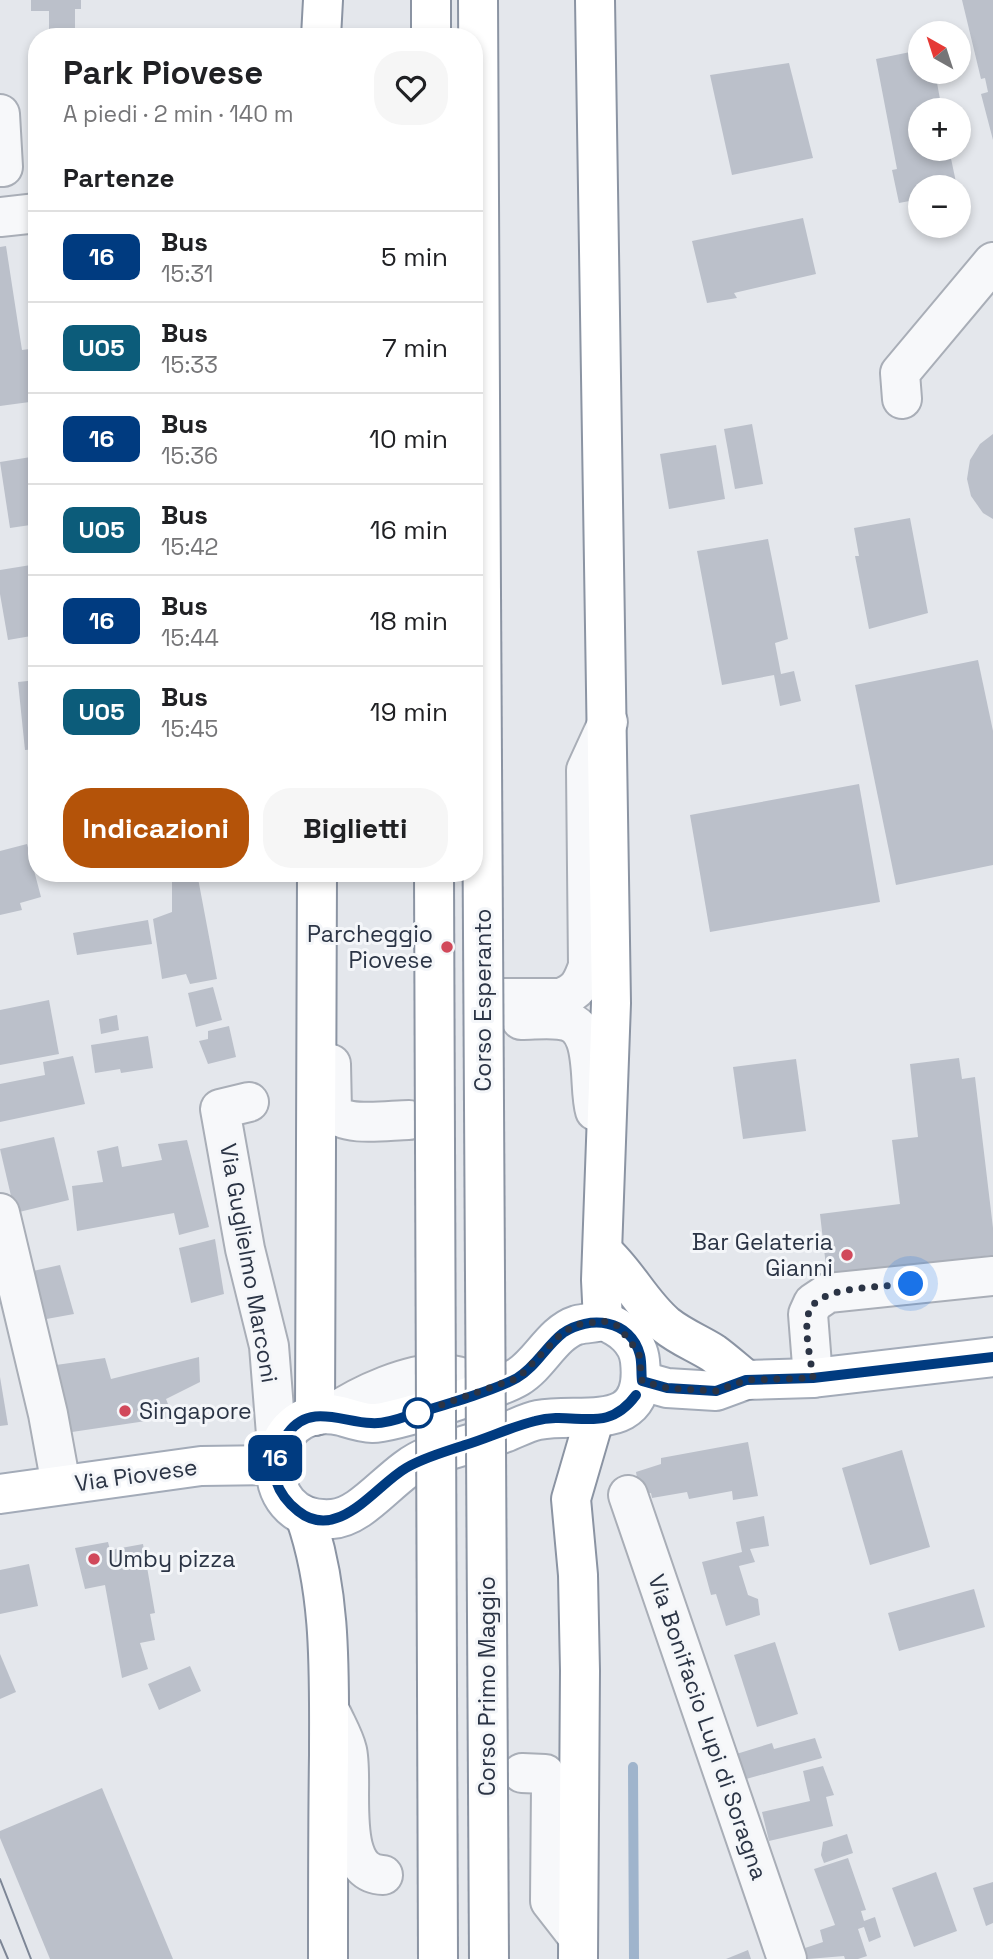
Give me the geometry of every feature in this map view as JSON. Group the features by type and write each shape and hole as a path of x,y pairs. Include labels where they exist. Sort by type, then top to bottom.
{"main road":[{"path":"321,28 323,0"},
{"path":"431,0 431,28"},
{"name":"Corso Esperanto","path":"478,0 478,28"},
{"path":"595,0 611,1003 603,1321"},
{"name":"Corso Esperanto","path":"483,710 495,1410"},
{"path":"317,882 315,1244 324,1415"},
{"name":"Corso Esperanto","path":"434,882 438,1959"},
{"path":"603,1252 618,1265 630,1287 665,1324 685,1340 712,1352 746,1380"},
{"path":"305,1516 335,1519 355,1510 403,1470 495,1410 518,1378 560,1335 575,1325 603,1321 618,1326 639,1353 642,1381 625,1409 608,1418 536,1420 495,1410 371,1423 324,1415 293,1427 275,1456 277,1484 290,1504 305,1516 317,1552 324,1602 329,1706 328,1959"},
{"path":"642,1381 667,1388 716,1391 746,1380 813,1378 993,1357"},
{"name":"Corso Primo Maggio","path":"489,1959 495,1410"},
{"path":"578,1948 580,1657 578,1576 571,1499 594,1420"},
{"name":"Via Piovese","path":"0,1494 275,1456"}],"street":[{"path":"0,114 3,167 0,167"},
{"path":"0,217 28,214"},
{"path":"902,399 901,373 993,262"},
{"path":"608,722 586,770 588,966 582,985 572,994 561,998 490,1009 573,1023 584,1037 592,1066 591,1098 596,1115 608,1130"},
{"path":"315,1244 328,1221 329,1161 335,1150 409,1132 342,1119 332,1111 332,882"},
{"name":"Via Guglielmo Marconi","path":"249,1102 220,1109 245,1250 269,1346 275,1456"},
{"path":"0,1213 48,1414 61,1485"},
{"path":"813,1378 807,1314 813,1303 828,1293 993,1276"},
{"name":"Via Bonifacio Lupi di Soragna","path":"628,1495 787,1959"},
{"path":"329,1706 348,1751 351,1845 364,1869 374,1875 383,1875"},
{"path":"522,1773 545,1774 551,1785 550,1901 578,1948"}],"building":[{"path":"31,0 81,0 81,9 75,9 75,28 49,28 49,11 31,11"},
{"path":"962,0 993,0 993,140 981,94 988,92 985,78 981,79 971,37 971,21 967,21"},
{"path":"908,52 908,84 937,84 940,98 908,98 908,161 952,161 954,175 908,175 908,201 899,203 892,170 897,169 876,59"},
{"path":"789,63 813,158 732,175 710,75"},
{"path":"803,218 816,274 734,293 737,298 707,303 692,241"},
{"path":"6,246 22,350 28,349 28,402 0,406 0,247"},
{"path":"752,424 763,484 735,489 724,429"},
{"path":"993,434 993,519 983,513 971,496 967,479 970,460 980,444"},
{"path":"716,445 725,499 669,509 660,454"},
{"path":"28,457 28,525 10,528 0,462"},
{"path":"910,518 928,613 869,629 855,556 859,556 854,528"},
{"path":"768,539 788,639 775,643 781,674 794,671 801,701 780,706 774,675 722,685 697,551"},
{"path":"28,565 28,637 8,640 0,594 0,570"},
{"path":"978,660 993,731 993,865 896,885 855,685"},
{"path":"28,681 28,750 25,750 18,682"},
{"path":"859,784 880,902 710,932 690,815"},
{"path":"27,844 28,882 37,882 41,897 20,903 22,910 0,915 0,851"},
{"path":"172,882 199,882 217,979 190,984 186,974 162,979 153,919 172,912"},
{"path":"148,920 152,944 77,955 73,933"},
{"path":"213,987 222,1020 196,1027 188,993"},
{"path":"49,1000 59,1054 0,1065 0,1010"},
{"path":"117,1015 119,1030 101,1034 99,1019"},
{"path":"229,1026 236,1057 208,1064 199,1041 208,1039 208,1031"},
{"path":"148,1036 153,1068 121,1073 120,1069 95,1073 91,1045"},
{"path":"73,1056 85,1104 0,1122 0,1084 45,1075 43,1062"},
{"path":"959,1058 962,1079 975,1077 993,1228 993,1255 827,1275 820,1214 900,1204 892,1140 918,1137 910,1064"},
{"path":"796,1059 806,1131 743,1139 733,1067"},
{"path":"54,1137 69,1200 15,1213 0,1149"},
{"path":"187,1140 209,1227 179,1235 174,1213 77,1231 72,1186 103,1182 97,1151 118,1146 122,1167 162,1160 158,1144"},
{"path":"215,1239 224,1294 191,1303 179,1248"},
{"path":"60,1265 74,1314 41,1320 24,1273"},
{"path":"199,1357 200,1382 166,1399 173,1417 72,1432 49,1366 105,1358 111,1379"},
{"path":"0,1377 8,1425 0,1426"},
{"path":"748,1442 758,1496 733,1500 732,1491 689,1499 687,1492 652,1498 651,1493 640,1495 636,1472 661,1464 661,1458"},
{"path":"902,1450 930,1547 870,1565 842,1468"},
{"path":"764,1516 769,1546 750,1549 755,1562 739,1566 748,1595 758,1599 760,1615 726,1626 716,1594 711,1595 702,1562 742,1552 736,1522"},
{"path":"108,1542 110,1550 143,1544 155,1613 150,1614 155,1640 140,1643 148,1669 122,1678 105,1585 85,1589 75,1548"},
{"path":"29,1564 38,1606 0,1614 0,1570"},
{"path":"974,1589 985,1627 899,1651 888,1613"},
{"path":"775,1642 798,1714 757,1727 734,1655"},
{"path":"0,1654 16,1692 0,1699"},
{"path":"190,1666 201,1691 159,1710 148,1684"},
{"path":"815,1738 822,1758 739,1781 733,1755 772,1743 774,1749"},
{"path":"823,1766 834,1795 826,1797 833,1826 769,1841 762,1812 810,1801 803,1771"},
{"path":"102,1788 173,1959 50,1959 0,1838 0,1831"},
{"path":"847,1834 853,1853 824,1863 821,1855 823,1842"},
{"path":"848,1858 866,1910 861,1911 864,1921 875,1917 881,1937 869,1942 864,1927 858,1929 867,1956 858,1959 845,1959 844,1956 808,1959 805,1948 823,1942 820,1930 835,1925 814,1869"},
{"path":"936,1872 957,1931 914,1947 892,1888"},
{"path":"993,1882 993,1923 986,1926 973,1888"},
{"path":"748,1950 751,1959 726,1959"}],"waterway":[{"path":"633,1767 634,1959"}],"tram line":[{"path":"0,1879 31,1959"},
{"path":"0,1940 8,1959"}],"bus line":[{"name":"16","path":"636,1395 625,1409 608,1418 536,1420 425,1458 403,1470 355,1510 335,1519 305,1516 290,1504 277,1484 273,1465 277,1447 293,1427 315,1416 332,1414 371,1423 386,1422 518,1378 560,1335 575,1325 603,1321 618,1326 639,1353 642,1381 667,1388 716,1391 746,1380 813,1378 993,1357"}],"place":[{"name":"Parcheggio Piovese","path":"447,947"},
{"name":"Bar Gelateria Gianni","path":"847,1255"},
{"name":"Singapore","path":"125,1411"},
{"name":"Umby pizza","path":"94,1559"}],"route":[{"path":"418,1413 518,1378 560,1335 575,1325 603,1321 618,1326 628,1336 639,1353 642,1381 667,1388 716,1391 746,1380 813,1378 807,1314 813,1303 828,1293 911,1284"}]}
